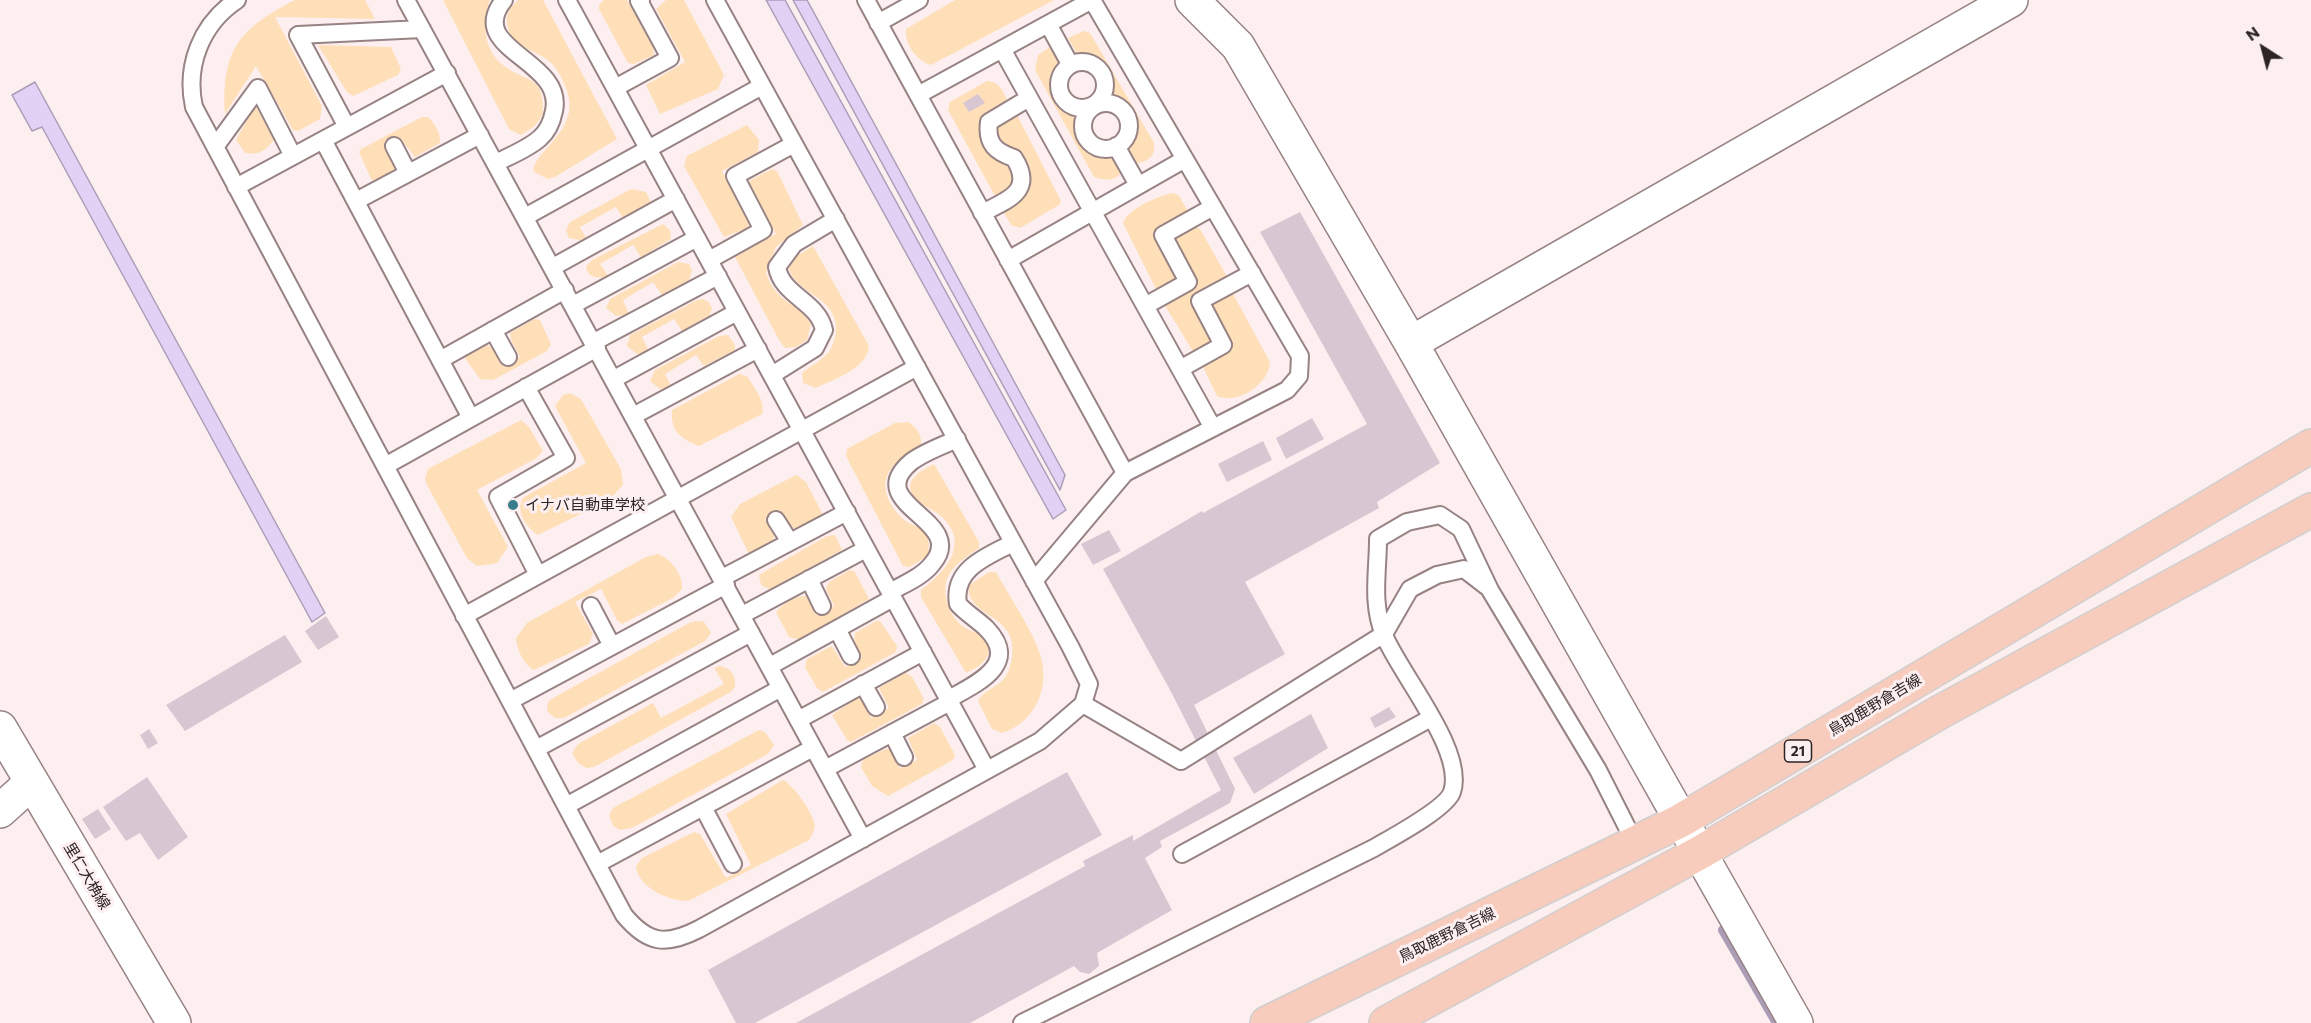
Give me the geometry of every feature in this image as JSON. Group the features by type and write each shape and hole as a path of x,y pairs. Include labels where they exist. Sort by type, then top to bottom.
{"main road":[{"name":"鳥取鹿野倉吉線","path":"1267,1023 1680,821 2311,446"},
{"name":"21","path":"1386,1023 1701,852 1940,712 2311,510"}],"street":[{"path":"1192,0 1238,46 1412,343 1796,1023"},
{"path":"1412,343 2011,0"},
{"name":"里仁大桷線","path":"0,728 174,1023"},
{"path":"0,811 31,783"}],"lane":[{"path":"237,0 214,20 192,64 189,86 194,107 624,915 639,933 659,939 680,938 1040,741 1083,704 1089,684 1014,543 715,0"},
{"path":"406,0 863,839"},
{"path":"496,163 539,139 551,123 555,107 554,90 545,75 508,48 499,35 495,22 499,7 504,0"},
{"path":"615,88 669,58 639,1 641,0"},
{"path":"866,0 1125,473"},
{"path":"878,23 919,0"},
{"path":"918,95 1092,0 1300,356 1299,376 1287,390 1125,473 1034,581"},
{"path":"573,2 615,88 987,770"},
{"path":"1048,24 1070,64"},
{"path":"348,127 298,35 422,29"},
{"path":"1002,49 1213,428"},
{"path":"1094,106 1080,108 1062,98 1059,91 1060,76 1070,64 1086,62 1100,70 1106,85 1100,100 1094,106 1084,118 1084,134 1095,146 1102,149 1116,146 1127,135 1126,114 1115,104 1100,103 1094,106"},
{"path":"236,187 447,73"},
{"path":"525,217 762,86"},
{"path":"215,147 258,88 293,156"},
{"path":"982,213 1008,200 1017,193 1022,184 1022,174 1014,158 999,153 993,147 988,130 989,122 1029,98"},
{"path":"356,201 480,135"},
{"path":"323,140 471,418"},
{"path":"709,260 763,230 735,176 794,144"},
{"path":"394,146 408,174"},
{"path":"1116,146 1138,185"},
{"path":"1008,260 1185,159"},
{"path":"552,267 676,199"},
{"path":"1145,306 1188,282 1163,235 1213,207"},
{"path":"772,375 814,348 824,330 816,310 785,285 777,267 794,244 836,219"},
{"path":"440,360 493,330 569,298 697,238"},
{"path":"1180,369 1223,345 1200,301 1252,273"},
{"path":"385,466 718,276"},
{"path":"614,379 737,312"},
{"path":"493,330 508,357"},
{"path":"633,416 758,349"},
{"path":"465,616 917,367"},
{"path":"526,387 566,458 498,497 538,575"},
{"path":"770,666 892,595 932,565 938,556 940,544 933,525 905,503 899,494 898,483 902,472 911,463 957,439"},
{"path":"510,701 612,646 790,542 847,512"},
{"path":"1022,1023 1374,848 1428,815 1451,794 1455,771 1431,718 1384,634 1374,592 1378,539 1407,522 1440,515 1461,529 1490,590 1598,770 1635,843"},
{"path":"776,520 790,542"},
{"path":"825,769 949,701 986,677 996,667 999,657 993,636 958,604 958,584 964,573 975,564 1014,543"},
{"path":"742,615 866,549"},
{"path":"1083,704 1181,761 1384,634 1410,589 1437,575 1464,569 1490,590"},
{"path":"809,579 822,606"},
{"path":"591,606 612,646"},
{"path":"837,629 851,656"},
{"path":"536,749 751,633"},
{"path":"798,720 923,652"},
{"path":"863,684 876,707"},
{"path":"566,806 781,688"},
{"path":"1182,854 1431,718"},
{"path":"892,733 904,757"},
{"path":"597,864 813,748"},
{"path":"703,807 733,864"}],"shaded area":[{"path":"295,0 365,0 375,19 275,17 322,106 320,119 298,131 293,130 256,66 225,114 227,73 231,57 238,44 260,21"},
{"path":"443,0 490,0 485,26 491,51 503,65 532,81 541,92 543,114 535,126 521,135 509,129"},
{"path":"518,0 543,0 617,139 548,179 534,172 535,164 562,129 567,118 569,105 567,91 554,66 520,44 510,33 507,24 508,13"},
{"path":"604,0 627,0 653,47 654,55 634,64 628,63 599,9 599,5"},
{"path":"666,0 684,0 724,75 718,89 660,114 646,85 685,62 656,9"},
{"path":"766,0 785,0 1066,510 1053,519"},
{"path":"793,0 807,0 1065,475 1060,490"},
{"path":"955,0 1054,0 931,65 926,63 916,56 909,46 906,29"},
{"path":"1084,31 1090,33 1154,143 1152,155 1144,161 1136,163 1127,149 1133,132 1133,117 1126,105 1110,96 1110,79 1105,66 1095,58 1078,55 1068,38"},
{"path":"318,45 391,47 401,69 398,75 353,96 347,92"},
{"path":"1050,47 1060,64 1054,77 1054,90 1058,102 1067,113 1078,115 1079,134 1083,146 1094,153 1112,159 1121,173 1115,178 1094,177 1035,70 1038,55"},
{"path":"987,81 997,84 1007,99 986,116 985,147 996,159 1014,166 1015,186 996,198 948,110 950,102"},
{"path":"35,82 325,613 312,622 42,127 32,131 12,95"},
{"path":"255,105 274,140 261,151 254,154 245,153 236,140"},
{"path":"1017,115 1061,201 1059,205 1020,228 1011,225 1003,211 1028,188 1028,171 1020,157 995,136 997,125"},
{"path":"422,117 428,117 435,126 440,136 440,143 415,157 400,138 385,145 395,167 393,171 374,181 371,179 359,152 361,149"},
{"path":"747,125 759,140 758,152 722,171 749,224 748,228 724,237 684,166 687,156"},
{"path":"772,169 777,171 803,225 776,247 766,273 770,283 781,297 799,310 811,324 807,340 796,347 785,348 779,340 735,257 776,234 748,185 749,181"},
{"path":"631,189 646,192 650,201 647,206 623,218 616,207 580,227 586,238 580,240 569,238 566,230 570,222"},
{"path":"1174,193 1179,196 1188,211 1187,214 1154,231 1180,276 1177,281 1159,289 1155,287 1123,223 1137,208"},
{"path":"663,224 670,230 671,239 641,257 633,245 600,264 609,277 594,277 589,274 586,266 592,260"},
{"path":"1193,226 1200,229 1226,275 1226,279 1192,298 1216,343 1194,353 1164,304 1196,284 1172,238"},
{"path":"813,246 869,346 867,354 856,367 816,388 803,383 802,373 830,351 836,334 835,319 831,310 800,285 789,269 792,259"},
{"path":"678,262 689,264 692,270 689,280 662,295 653,282 623,300 629,314 616,316 606,308 610,299"},
{"path":"1232,292 1270,362 1264,378 1251,391 1234,398 1225,398 1217,396 1203,367 1233,347 1209,304"},
{"path":"703,299 709,302 712,309 709,316 682,331 674,319 642,337 649,351 637,354 627,346 630,335"},
{"path":"534,319 540,320 551,344 547,351 493,380 480,379 464,357 487,345 493,348 503,366 520,357 510,333"},
{"path":"728,335 735,345 735,350 704,366 696,355 665,374 671,386 660,389 650,381 655,370 719,336"},
{"path":"739,374 747,376 756,390 761,400 762,414 699,446 678,434 673,424 672,410"},
{"path":"570,393 581,399 621,469 623,485 609,500 538,535 529,528 521,513 520,507 524,497 586,463 555,406 563,395"},
{"path":"521,420 529,427 543,451 535,459 477,490 508,547 497,563 477,566 467,558 427,485 425,479 428,469"},
{"path":"908,422 918,432 921,446 909,452 892,467 885,485 887,496 893,506 905,520 923,530 928,538 928,556 909,567 903,566 846,456 847,449 895,423"},
{"path":"934,464 979,542 979,548 953,569 946,582 945,590 948,605 955,619 962,626 981,636 988,648 983,663 966,673 921,597 921,590 946,566 954,547 954,536 950,526 941,516 917,500 911,491 910,486 915,477"},
{"path":"796,475 806,482 822,513 820,518 797,529 792,527 780,510 765,519 774,536 773,542 753,554 748,552 731,517 740,504"},
{"path":"835,535 842,550 777,586 769,589 761,585 759,575 827,536"},
{"path":"658,554 672,564 681,578 682,589 673,598 622,624 617,620 601,589 575,602 593,634 589,644 534,670 527,664 519,652 516,638 527,623 646,557"},
{"path":"850,570 855,572 869,599 800,640 789,637 776,612 790,601 807,596 818,616 834,606 826,589 829,582"},
{"path":"989,572 996,572 1020,613 1032,634 1043,666 1042,691 1038,702 1023,721 1002,733 992,729 978,701 1000,683 1009,671 1012,641 1005,628 974,602 968,586"},
{"path":"880,621 897,646 896,652 823,692 817,688 805,667 807,659 832,646 845,667 862,657 854,643 855,633"},
{"path":"691,622 704,622 711,633 705,641 564,718 555,718 547,711 548,702 553,698"},
{"path":"720,666 730,671 735,679 735,687 729,693 594,767 587,768 578,763 572,753 578,744 653,703 661,718 724,684 714,668"},
{"path":"905,672 912,677 924,699 922,704 851,742 847,740 832,715 857,698 862,700 871,718 889,708 879,688"},
{"path":"934,723 940,727 955,755 953,760 888,796 872,786 861,767 863,760 885,749 891,749 900,768 917,760 908,738"},
{"path":"759,730 765,732 774,745 768,754 632,828 620,830 613,826 609,815 613,808"},
{"path":"783,780 796,792 812,817 814,827 809,840 688,901 664,896 642,881 636,866 642,858 694,832 700,834 726,878 751,865 726,814"}],"building":[{"path":"978,94 985,103 969,112 963,103"},
{"path":"1300,212 1440,463 1377,502 1379,508 1245,582 1285,654 1194,705 1235,789 1230,803 1160,841 1162,847 1145,858 1172,910 1097,953 1099,966 1089,974 1080,972 1074,966 970,1023 796,1023 1085,866 1083,861 1133,835 1133,841 1221,790 1169,688 1103,569 1202,511 1203,513 1367,424 1260,232"},
{"path":"1312,418 1324,439 1286,459 1276,438"},
{"path":"1263,441 1272,460 1227,482 1218,464"},
{"path":"1109,530 1121,551 1093,565 1081,544"},
{"path":"326,616 339,637 318,650 305,631"},
{"path":"285,635 302,662 185,731 166,705"},
{"path":"1389,707 1396,717 1375,728 1370,718"},
{"path":"1311,714 1328,748 1254,794 1233,758"},
{"path":"149,729 158,743 148,749 140,735"},
{"path":"1067,772 1102,835 755,1023 736,1023 708,970"},
{"path":"147,777 188,837 158,860 140,833 126,841 103,807"},
{"path":"98,809 111,829 95,839 82,819"}],"waterway":[{"path":"1723,930 1777,1023"}],"place":[{"name":"イナバ自動車学校","path":"513,505"}]}
